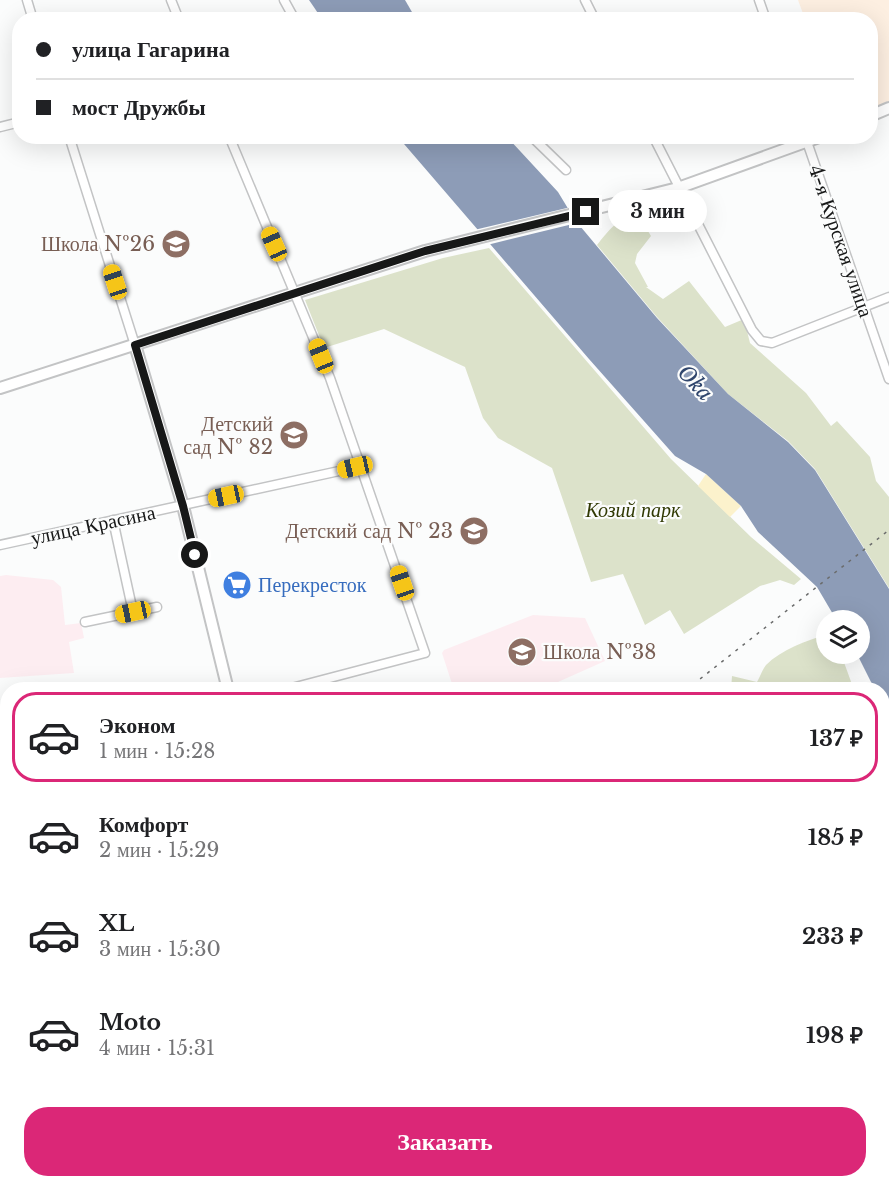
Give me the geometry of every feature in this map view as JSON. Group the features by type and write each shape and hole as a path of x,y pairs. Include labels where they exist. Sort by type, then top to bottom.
{"main road":[{"path":"0,388 425,251 678,188 795,144"},
{"path":"135,345 183,506 226,682"}],"street":[{"path":"72,144 135,345"},
{"path":"232,144 330,378 425,653 314,682"},
{"path":"539,144 566,170"},
{"path":"657,144 752,330 761,341 772,343 889,297"},
{"name":"4-я Курская улица","path":"807,144 889,379"},
{"name":"улица Красина","path":"0,545 362,466"},
{"path":"113,520 133,612"},
{"path":"86,622 158,607"}],"shaded area":[{"path":"798,0 889,0 889,101 878,106 878,12 802,12"},
{"path":"0,576 53,580 61,587 65,625 81,623 84,638 69,642 74,673 0,678"},
{"name":"Школа №38","path":"533,615 585,618 605,661 558,682 451,682 442,653 444,650"}],"green space":[{"path":"637,213 651,236 637,254 635,263 648,287 646,287 663,299 689,281 725,327 744,319 750,343 806,393 831,426 837,421 870,457 876,481 889,497 889,588 815,469 788,441 728,394 657,317 597,245 619,221"},
{"name":"Козий парк","path":"489,248 671,459 751,537 801,579 794,585 780,580 760,586 684,634 670,610 645,625 623,574 591,582 552,468 498,438 483,418 465,367 384,329 324,348 305,300 443,258"},
{"path":"816,638 816,664 845,664 851,682 757,682 766,665 787,650"},
{"path":"732,676 757,682 732,682"}],"sand":[{"path":"706,474 741,506 730,517 698,486"}],"water":[{"path":"309,0 405,0 412,12 317,12"},
{"name":"Oka","path":"404,144 513,144 558,192 575,220 657,318 728,394 788,442 815,470 889,589 889,682 871,682 862,664 870,664 870,610 831,610 817,587 758,532 741,506 706,474 675,456"}],"pier":[{"path":"571,207 581,222 487,245 474,230"}],"railway":[{"path":"696,682 889,530"}],"place":[{"name":"Школа №26","path":"176,244"},
{"name":"Детский сад № 82","path":"294,435"},
{"name":"Детский сад № 23","path":"474,531"},
{"name":"Перекресток","path":"237,585"},
{"name":"Школа №38","path":"522,652"}],"route":[{"path":"195,555 183,506 135,345 425,251 586,212"}]}
